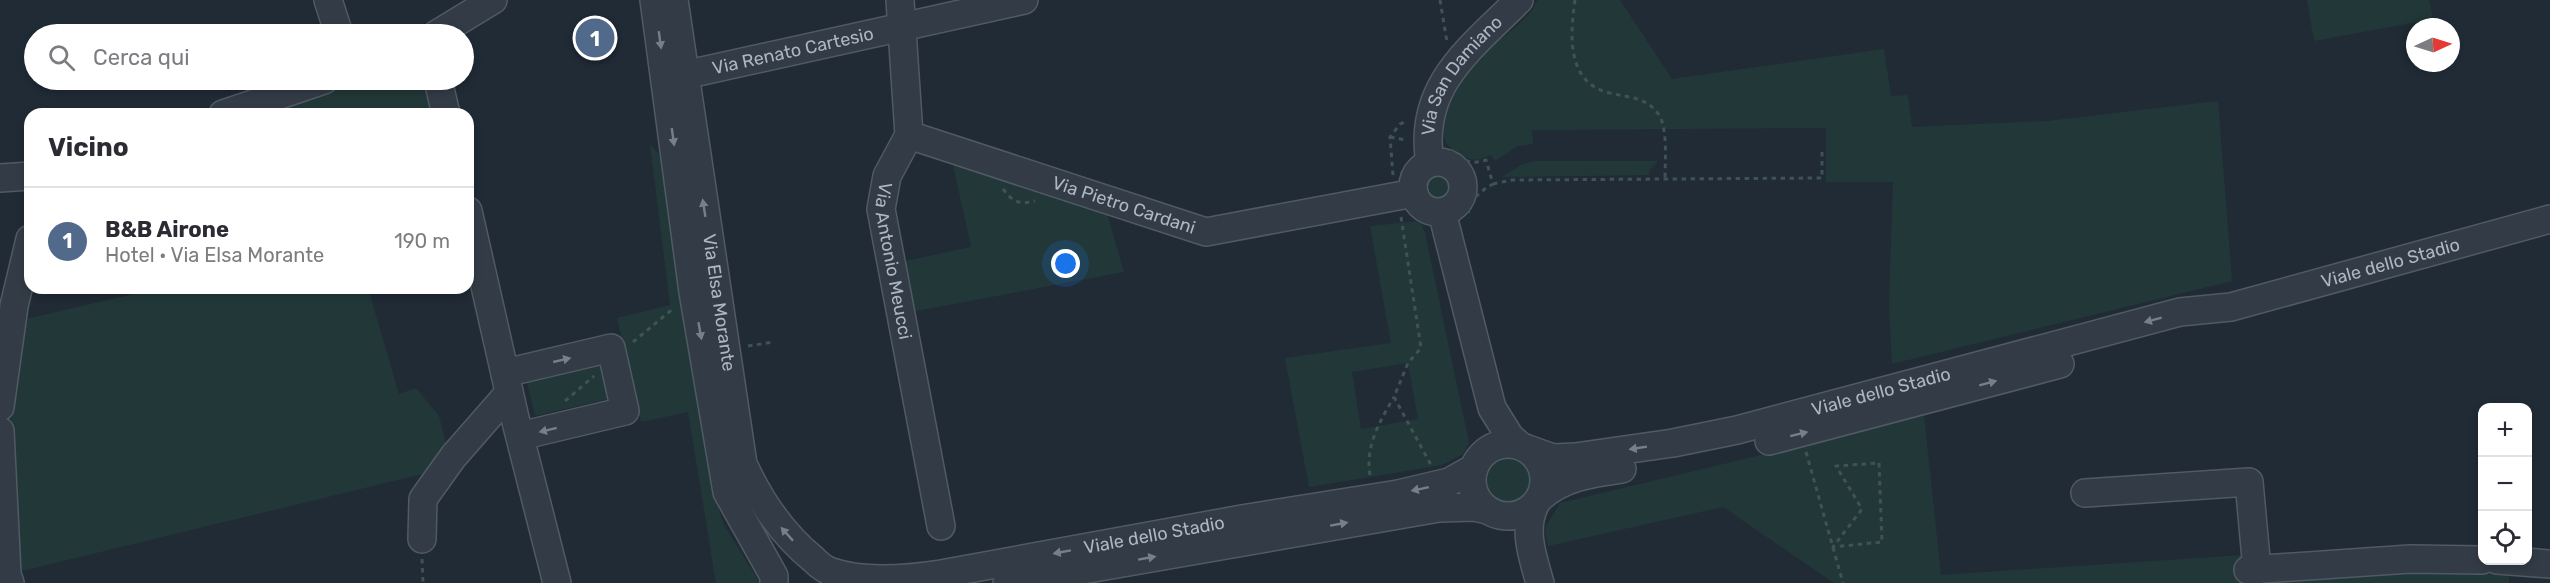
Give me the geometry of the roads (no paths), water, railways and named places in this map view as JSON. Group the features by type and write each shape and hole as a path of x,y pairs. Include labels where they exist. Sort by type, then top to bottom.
{"street":[{"path":"328,0 336,24"},
{"path":"453,24 493,0"},
{"name":"Via Elsa Morante","path":"654,0 674,77 704,287 727,492 774,576 774,583"},
{"name":"Via Elsa Morante","path":"674,0 674,77"},
{"path":"900,0 909,135"},
{"name":"Via Renato Cartesio","path":"674,77 1024,0"},
{"name":"Via San Damiano","path":"1429,154 1435,97 1449,72 1466,51 1518,0"},
{"path":"241,108 294,90"},
{"path":"440,90 445,108"},
{"name":"Via Pietro Cardani","path":"909,135 1206,232 1406,206"},
{"name":"Via Antonio Meucci","path":"909,135 887,176 881,209 941,526"},
{"path":"1444,221 1450,210 1462,198 1463,181 1454,167 1439,162 1429,154 1424,167 1415,178 1406,206 1421,206 1444,221 1492,408 1506,432 1538,459 1544,471 1545,484 1528,523 1539,583"},
{"path":"0,178 24,176"},
{"name":"Viale dello Stadio","path":"1007,583 1439,508 1474,507 1510,517 1523,514 1562,483 1591,474 1651,465 1800,434 2187,330 2231,308 2550,219"},
{"path":"474,237 507,383 557,583"},
{"path":"0,407 14,306 24,264"},
{"name":"Via Elsa Morante","path":"704,287 743,464 759,499 782,529 801,549 837,578"},
{"name":"Viale dello Stadio","path":"783,583 801,570 817,568 837,578 894,579 941,574 1242,519 1374,498 1449,482 1495,446 1523,447 1553,458 1575,457 1695,439 1776,421 2180,312 2231,308"},
{"path":"422,539 423,499 507,383 611,348 626,411 520,436"},
{"path":"1492,408 1473,487 1480,504 1492,513 1510,536 1523,583"},
{"path":"0,431 7,574 10,583"},
{"path":"2085,493 2249,482 2252,570 2410,559 2478,560"},
{"path":"2532,563 2550,564"}],"place":[{"name":"B&B Airone","path":"595,38"}]}
